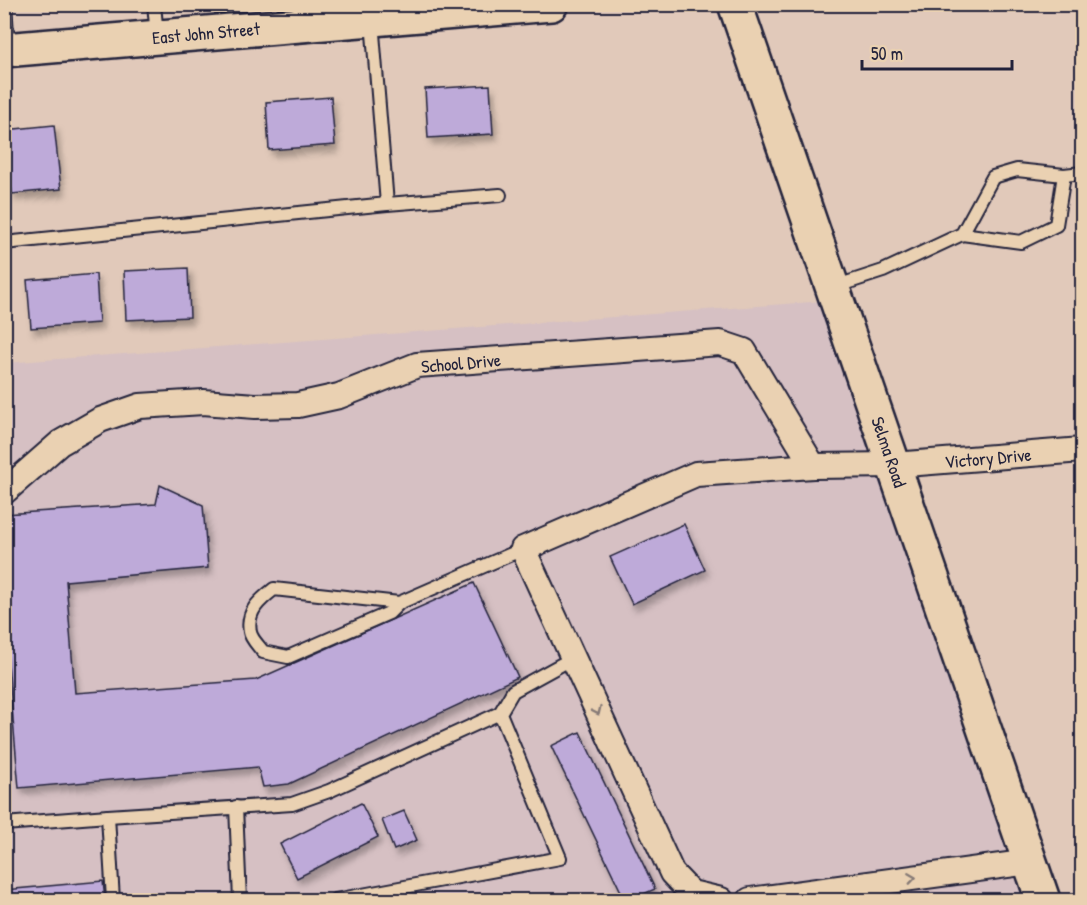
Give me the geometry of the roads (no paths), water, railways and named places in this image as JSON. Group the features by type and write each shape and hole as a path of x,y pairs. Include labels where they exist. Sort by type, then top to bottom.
{"street":[{"name":"East John Street","path":"6,50 551,4"},
{"name":"Selma Road","path":"735,4 1043,900"},
{"name":"School Drive","path":"4,492 60,443 100,420 140,406 203,402 255,406 298,405 339,396 417,365 720,343 744,351 813,466"},
{"name":"Victory Drive","path":"523,549 696,474 813,466 894,465 1083,450"},
{"path":"523,549 672,873 691,893 721,900"},
{"path":"750,900 1030,862"}],"lane":[{"path":"5,4 6,50"},
{"path":"154,4 157,37"},
{"path":"372,19 387,204"},
{"path":"962,234 993,177 1017,170 1064,175 1083,173"},
{"path":"832,287 884,271 962,234 1021,242 1056,225 1064,175"},
{"path":"4,243 387,204 500,195"},
{"path":"399,603 274,589 256,603 250,620 250,634 263,651 288,657 389,613 399,603 523,549"},
{"path":"4,824 292,804 329,791 500,713 513,691 573,658"},
{"path":"335,900 560,858 500,713"},
{"path":"236,807 240,900"},
{"path":"108,816 113,900"}]}
